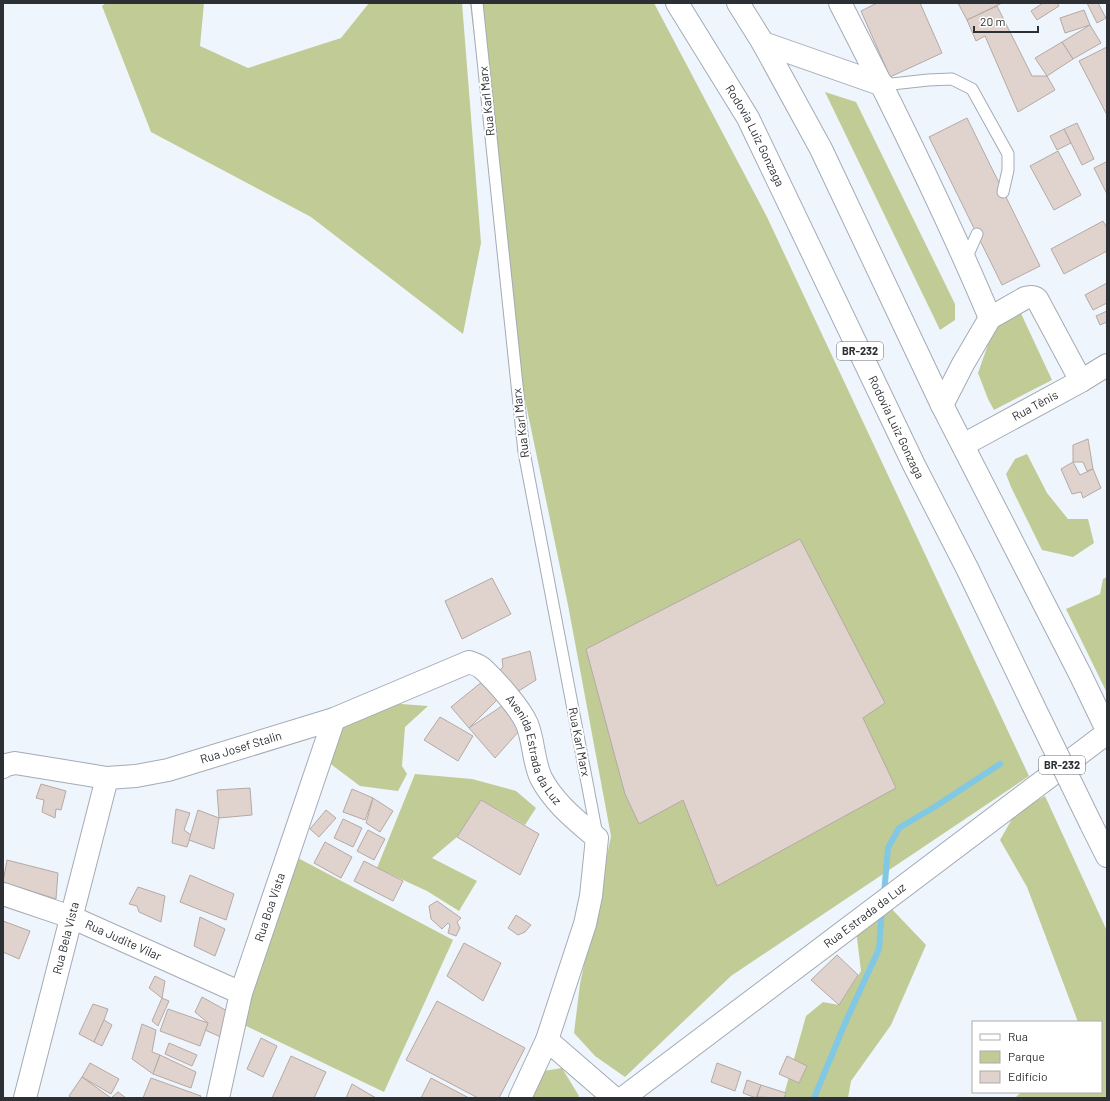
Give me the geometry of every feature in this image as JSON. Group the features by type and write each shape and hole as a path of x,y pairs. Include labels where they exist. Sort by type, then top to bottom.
{"main road":[{"name":"Rodovia Luiz Gonzaga","path":"677,3 748,118 914,465 967,568 1107,856"},
{"path":"738,3 763,43 821,149 942,405 1080,674 1107,731"},
{"path":"840,3 883,85 966,259 990,318"},
{"path":"763,43 883,85"},
{"path":"942,405 962,364 990,318 1025,298 1034,297 1037,299 1081,381"},
{"name":"Rua Tênis","path":"963,445 1081,381 1107,365"},
{"name":"Avenida Estrada da Luz","path":"469,662 482,668 519,711 527,724 539,772 549,791 560,806 597,838"},
{"name":"Rua Josef Stalin","path":"3,767 6,764 15,763 107,778 136,776 168,770 334,719 469,662"},
{"name":"Rua Boa Vista","path":"218,1098 241,993 334,719"},
{"name":"Rua Estrada da Luz","path":"623,1098 897,892 1107,731"},
{"name":"Rua Bela Vista","path":"25,1098 107,778"},
{"path":"520,1098 547,1040 585,924 591,896 597,838"},
{"name":"Rua Judite Vilar","path":"3,894 71,918 241,993"},
{"path":"547,1040 614,1098"}],"lane":[{"name":"Rua Karl Marx","path":"477,3 524,452 597,838"},
{"path":"883,85 952,79 972,88 1008,154 1008,170 1003,192"},
{"path":"966,259 977,234"}],"green space":[{"path":"106,3 204,3 200,46 248,68 341,38 369,3 462,3 481,243 463,334 311,217 151,132 102,6"},
{"path":"470,3 654,3 767,217 1029,776 731,976 625,1077 595,1056 574,1033 580,984 611,836 568,605 511,333"},
{"path":"825,92 856,102 955,304 955,320 940,330"},
{"path":"1018,307 1052,380 994,410 978,373 997,319"},
{"path":"1027,454 1047,493 1068,519 1088,519 1094,543 1073,557 1042,550 1011,487 1006,474 1015,459"},
{"path":"1107,577 1107,693 1066,609 1100,594 1103,579"},
{"path":"401,704 428,706 405,727 402,766 407,774 398,791 360,786 332,765 326,757 340,722 383,705"},
{"path":"415,774 472,779 516,791 536,808 525,825 481,800 457,837 432,858 477,881 459,911 427,891 377,868"},
{"path":"1045,796 1107,931 1107,1098 1015,1098 1020,1093 1102,1093 1102,1021 1078,1021 1027,887 1000,840 1016,812"},
{"path":"298,858 453,940 384,1092 242,1024"},
{"path":"888,905 926,945 891,1025 851,1081 848,1098 783,1098 806,1016 823,1002 839,1005 861,971 856,930"},
{"path":"562,1068 579,1096 578,1098 522,1098 532,1073"}],"building":[{"path":"877,3 920,3 942,53 890,77 861,11"},
{"path":"958,3 1002,3 967,20"},
{"path":"1043,3 1057,3 1059,6 1037,20 1031,11"},
{"path":"1087,3 1098,3 1106,18 1097,23"},
{"path":"997,6 1032,76 1047,76 1055,90 1018,112 985,36 976,41 967,20"},
{"path":"1084,10 1090,25 1065,33 1060,18"},
{"path":"1090,25 1101,43 1073,59 1062,42"},
{"path":"1062,42 1073,59 1047,76 1035,58"},
{"path":"1107,47 1107,115 1079,61"},
{"path":"967,118 1040,266 1002,285 929,137"},
{"path":"1077,123 1094,159 1082,165 1064,129"},
{"path":"1064,129 1071,143 1057,150 1050,136"},
{"path":"1058,151 1081,195 1054,210 1030,166"},
{"path":"1106,162 1107,165 1107,194 1094,168"},
{"path":"1103,221 1107,228 1107,251 1064,274 1051,249"},
{"path":"1107,283 1107,303 1093,310 1085,295"},
{"path":"1107,311 1107,322 1100,325 1096,316"},
{"path":"1088,439 1093,469 1087,471 1083,462 1073,462 1073,445"},
{"path":"1073,462 1080,475 1093,469 1101,488 1083,498 1081,492 1072,494 1061,469"},
{"path":"800,539 885,703 863,718 896,788 717,886 683,800 639,824 625,794 586,649"},
{"path":"492,578 511,614 462,639 445,601"},
{"path":"530,651 536,680 517,692 498,672 503,667 502,659"},
{"path":"483,681 498,699 469,728 451,707"},
{"path":"502,706 520,730 495,758 469,728"},
{"path":"440,717 473,736 458,761 424,740"},
{"path":"41,784 66,791 61,810 56,809 55,818 42,812 44,800 36,798"},
{"path":"250,788 252,815 219,818 217,790"},
{"path":"352,789 373,798 365,820 343,812"},
{"path":"373,798 393,811 380,832 366,823"},
{"path":"481,800 539,834 520,875 457,837"},
{"path":"176,809 190,813 184,830 191,835 187,847 172,843"},
{"path":"198,810 219,818 214,849 189,840"},
{"path":"326,810 336,818 319,837 310,829"},
{"path":"343,819 362,828 353,847 334,838"},
{"path":"368,830 385,839 374,860 357,851"},
{"path":"325,842 352,857 341,878 314,863"},
{"path":"7,860 58,873 56,899 3,882"},
{"path":"364,861 403,881 393,901 354,881"},
{"path":"190,875 234,894 226,920 180,902"},
{"path":"138,887 165,896 161,922 139,912 137,906 129,904"},
{"path":"437,901 461,918 457,922 460,928 456,936 448,933 450,925 448,923 442,929 431,919 429,906"},
{"path":"516,915 531,925 525,932 518,935 508,928"},
{"path":"200,917 225,929 215,956 194,946"},
{"path":"3,921 30,931 19,959 3,952"},
{"path":"464,943 501,963 483,1001 447,976"},
{"path":"837,955 858,975 839,1005 811,980"},
{"path":"155,976 165,981 162,998 149,988"},
{"path":"202,997 229,1012 223,1038 205,1030 208,1023 195,1012"},
{"path":"162,998 169,1001 158,1026 152,1021"},
{"path":"437,1001 525,1048 499,1098 478,1098 406,1060"},
{"path":"93,1004 108,1009 94,1042 79,1034"},
{"path":"168,1009 208,1023 200,1046 160,1031"},
{"path":"104,1020 112,1025 102,1046 94,1042"},
{"path":"142,1024 156,1030 152,1052 160,1055 153,1074 132,1059"},
{"path":"261,1038 277,1046 263,1077 247,1069"},
{"path":"169,1043 197,1055 192,1066 165,1054"},
{"path":"160,1055 196,1072 191,1088 153,1074"},
{"path":"291,1056 326,1072 314,1098 272,1098"},
{"path":"787,1056 807,1066 799,1083 779,1074"},
{"path":"90,1063 119,1079 111,1094 82,1077"},
{"path":"717,1063 741,1072 735,1091 711,1082"},
{"path":"82,1077 111,1098 72,1098 69,1096"},
{"path":"151,1078 201,1096 200,1098 143,1098"},
{"path":"431,1078 469,1098 421,1098"},
{"path":"747,1080 761,1085 756,1098 743,1093"},
{"path":"352,1084 376,1098 346,1098"},
{"path":"761,1085 786,1093 784,1098 757,1097"},
{"path":"118,1092 126,1098 111,1098"}],"waterway":[{"path":"884,894 888,848 899,828 936,806 1000,764"},
{"path":"814,1098 846,1021 879,949 882,909"}]}
